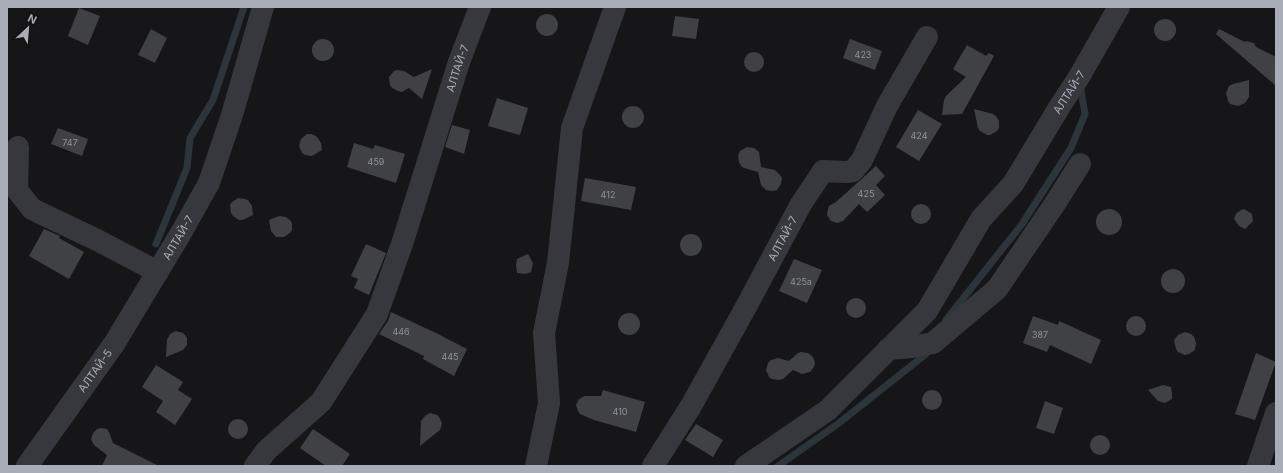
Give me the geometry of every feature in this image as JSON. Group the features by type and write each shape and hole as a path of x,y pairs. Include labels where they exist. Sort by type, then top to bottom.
{"street":[{"name":"АЛТАЙ-7","path":"18,147 18,190 32,209 97,240 158,272 209,183 232,115 263,7"},
{"name":"АЛТАЙ-7","path":"255,466 266,451 321,402 377,314 403,242 459,62 480,7"},
{"path":"536,466 548,404 544,333 558,263 572,128 615,7"},
{"name":"АЛТАЙ-7","path":"746,466 828,410 927,311 981,220 1013,184 1079,77 1119,7"},
{"name":"АЛТАЙ-7","path":"653,466 691,406 801,204 823,171 853,171 862,160 887,106 927,37"},
{"path":"888,349 933,343 996,289 1054,206 1080,164"},
{"name":"АЛТАЙ-5","path":"28,466 114,344 158,272"},
{"path":"1258,466 1276,412"}],"building":[{"path":"79,8 100,16 88,45 68,36"},
{"path":"547,14 555,17 558,25 555,33 547,36 539,33 536,25 539,17"},
{"path":"675,16 699,19 696,39 672,36"},
{"path":"1165,19 1173,22 1176,30 1173,38 1165,41 1157,38 1154,30 1157,22"},
{"path":"151,29 167,38 155,63 138,55"},
{"path":"1219,29 1245,42 1254,43 1256,47 1276,57 1276,86 1216,34"},
{"path":"323,39 331,42 334,50 331,58 323,61 315,58 312,50 315,42"},
{"path":"850,39 882,51 875,70 843,58"},
{"path":"967,45 986,56 989,53 994,56 962,114 942,115 946,96 966,77 953,69"},
{"path":"750,52 758,52 764,58 764,66 758,72 750,72 744,66 744,58"},
{"path":"432,69 422,99 409,88 402,92 392,88 390,85 389,77 394,71 404,71 414,77"},
{"path":"1249,80 1249,97 1245,103 1238,106 1230,104 1226,93 1229,86"},
{"path":"497,98 528,108 520,135 488,126"},
{"path":"633,106 641,109 644,117 641,125 633,128 625,125 622,117 625,109"},
{"path":"974,109 996,116 999,121 999,128 997,131 987,135 980,131"},
{"path":"918,110 942,124 919,161 896,147"},
{"path":"452,125 470,130 464,154 445,147"},
{"path":"58,128 88,139 82,156 51,144"},
{"path":"307,134 314,135 321,143 322,150 312,156 302,153 299,146 301,139"},
{"path":"354,143 373,149 375,145 405,154 396,183 347,167"},
{"path":"747,147 754,148 759,152 761,167 775,170 780,175 782,178 781,184 777,190 766,190 761,185 758,172 741,166 738,155 740,151"},
{"path":"876,166 885,176 876,185 885,195 867,212 859,204 843,221 837,223 831,221 827,215 829,206 836,202"},
{"path":"585,178 636,187 631,210 581,201"},
{"path":"238,198 248,200 252,206 253,215 243,220 239,220 233,216 230,205"},
{"path":"921,204 928,207 931,214 928,221 921,224 914,221 911,214 914,207"},
{"path":"1109,209 1118,213 1122,222 1118,231 1109,235 1100,231 1096,222 1100,213"},
{"path":"1243,209 1252,214 1253,221 1245,229 1239,226 1234,219 1236,214"},
{"path":"279,216 286,217 292,224 292,230 284,237 276,237 271,231 269,220"},
{"path":"44,229 60,236 59,238 84,252 69,279 29,256"},
{"path":"691,234 699,237 702,245 699,253 691,256 683,253 680,245 683,237"},
{"path":"366,244 386,253 369,295 354,288 358,279 351,276"},
{"path":"528,254 533,263 531,272 525,274 517,273 517,259"},
{"path":"794,259 822,270 807,303 779,291"},
{"path":"1173,269 1178,270 1184,276 1184,286 1178,292 1173,293 1168,292 1162,286 1161,281 1162,276 1168,270"},
{"path":"856,298 863,301 866,308 863,315 856,318 849,315 846,308 849,301"},
{"path":"391,312 467,349 454,376 423,359 424,356 379,334 388,321"},
{"path":"629,313 637,316 640,324 637,332 629,335 621,332 618,324 621,316"},
{"path":"1033,316 1058,325 1059,321 1101,340 1091,364 1050,345 1047,352 1023,343"},
{"path":"1136,316 1143,319 1146,326 1143,333 1136,336 1129,333 1126,326 1129,319"},
{"path":"176,331 185,335 187,338 187,345 183,350 166,357 167,340 170,334"},
{"path":"1185,332 1194,337 1196,343 1195,350 1185,355 1178,352 1174,340 1178,335"},
{"path":"801,352 808,353 813,357 815,363 810,372 802,374 793,370 783,379 779,380 769,377 766,370 768,363 771,360 778,358 789,361"},
{"path":"1256,353 1276,362 1255,420 1235,414"},
{"path":"156,365 183,382 178,390 192,399 175,425 156,412 163,401 142,387"},
{"path":"1163,385 1171,387 1172,393 1172,399 1165,403 1158,401 1148,390"},
{"path":"603,390 645,402 636,432 594,420 580,414 576,405 579,399 585,396 601,396"},
{"path":"932,390 939,393 942,400 939,407 932,410 925,407 922,400 925,393"},
{"path":"1045,401 1063,408 1054,434 1036,428"},
{"path":"430,413 439,417 442,423 441,427 440,430 420,446 421,421"},
{"path":"238,419 245,422 248,429 245,436 238,439 231,436 228,429 231,422"},
{"path":"696,424 723,440 713,457 685,440"},
{"path":"100,428 107,429 113,443 159,466 102,466 107,455 94,445 91,439 93,433"},
{"path":"313,429 350,454 342,466 326,466 300,448"},
{"path":"1100,435 1107,438 1110,445 1107,452 1100,455 1093,452 1090,445 1093,438"}],"waterway":[{"path":"156,244 187,168 190,138 213,100 244,7"},
{"path":"946,320 1022,224 1071,148 1085,114 1080,85"},
{"path":"778,466 839,423 926,354 930,348"}]}
